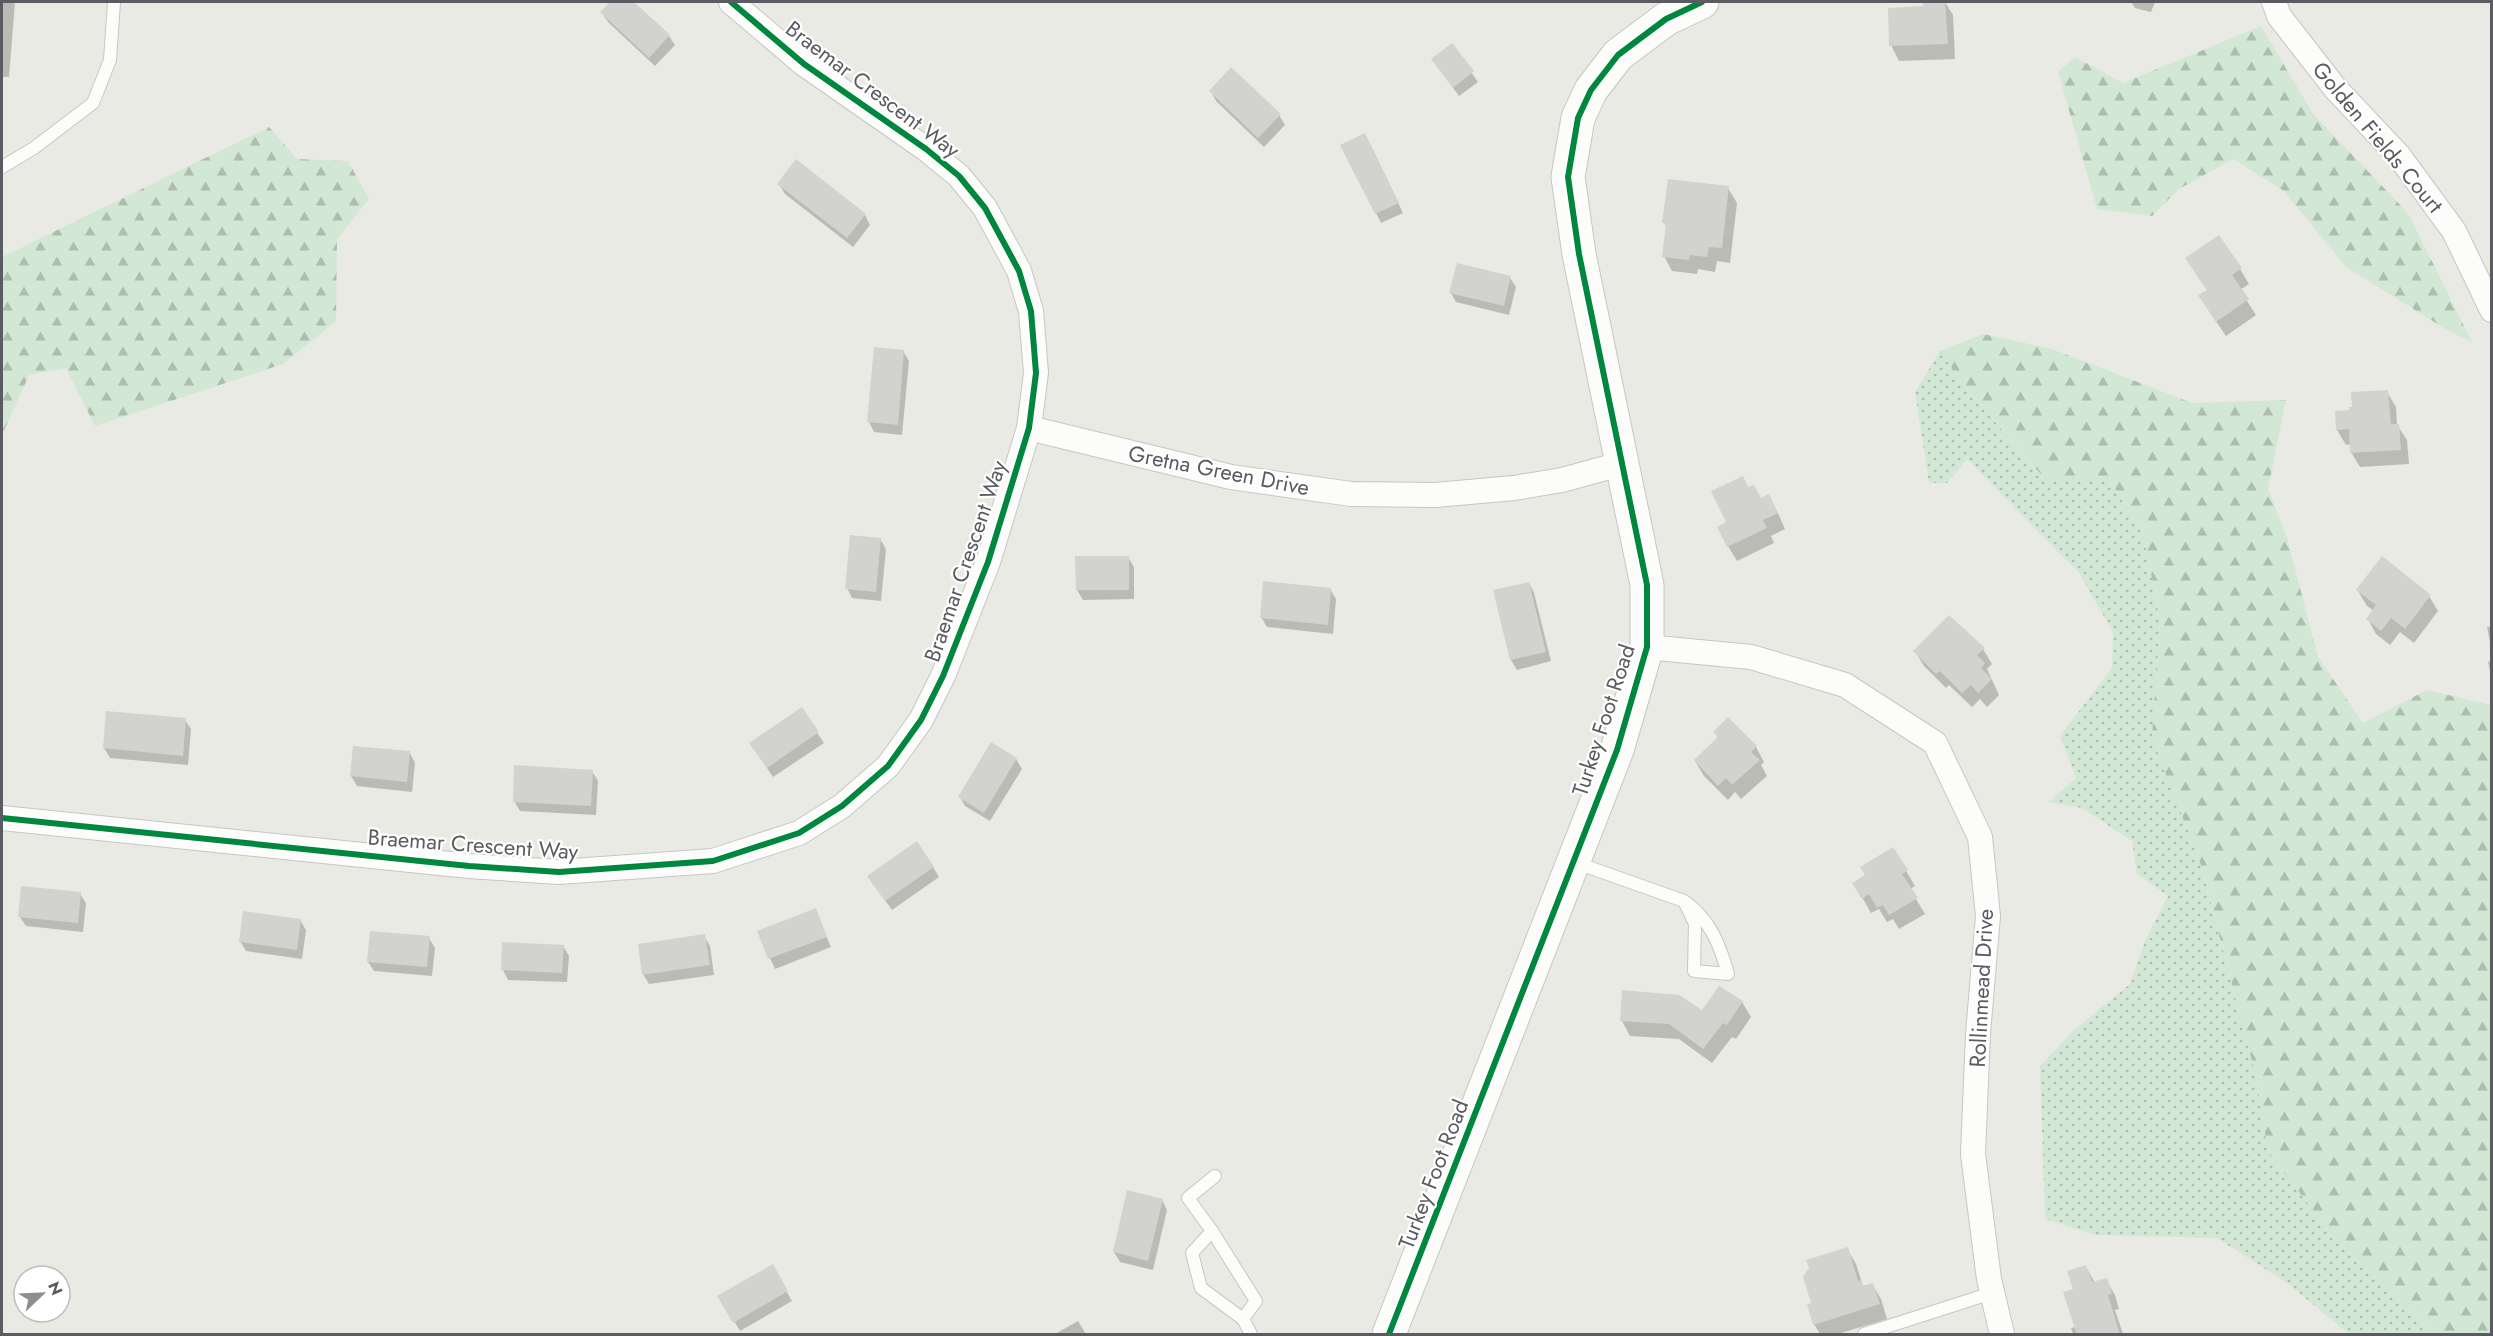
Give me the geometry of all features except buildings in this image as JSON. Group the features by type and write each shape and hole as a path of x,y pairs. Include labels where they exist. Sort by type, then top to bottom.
{"street":[{"name":"Braemar Crescent Way","path":"2,818 469,866 559,872 713,861 799,833 842,806 888,766 921,720 943,676 988,562 1029,428 1036,373 1031,312 1019,271 985,208 959,176 926,149 804,64 731,2"},
{"name":"Turkey Foot Road","path":"1389,1335 1617,750 1647,647 1647,585 1624,463 1579,254 1568,177 1578,118 1591,90 1618,55 1666,19 1702,2"},
{"name":"Golden Fields Court","path":"2274,2 2279,16 2328,79 2399,156 2454,231 2492,309"},
{"name":"Gretna Green Drive","path":"1029,428 1231,477 1351,494 1435,495 1514,488 1562,480 1624,463"},
{"name":"Rollinmead Drive","path":"1647,647 1751,657 1845,685 1935,743 1980,837 1988,916 1978,1034 1973,1154 1992,1293 2000,1334"}],"lane":[{"path":"2,167 34,148 93,104 111,60 114,2"},
{"path":"1573,862 1684,901 1698,910 1721,946 1728,974 1694,971 1695,924 1684,901"},
{"path":"1215,1176 1188,1198 1212,1231 1256,1301 1243,1319"},
{"path":"1212,1231 1192,1253 1201,1288 1243,1319 1251,1335"},
{"path":"1864,1334 1992,1293"}],"green space":[{"path":"2261,26 2313,114 2408,213 2472,342 2447,330 2346,267 2284,191 2233,159 2179,189 2152,216 2097,209 2058,72 2075,57 2123,83"},
{"path":"269,127 297,159 348,161 369,199 337,239 336,321 283,364 95,426 66,368 29,375 2,435 2,257"},
{"path":"1983,334 2052,349 2192,403 2286,400 2268,489 2287,538 2318,657 2363,723 2427,690 2491,705 2491,1334 2435,1334 2333,1237 2268,1151 2256,1077 2201,865 2152,738 2160,621 2144,537 2109,478 2044,478 1965,387 1940,351"},
{"path":"1940,351 1965,387 2043,478 2109,478 2144,537 2160,621 2153,738 2201,865 2256,1077 2268,1151 2333,1237 2435,1334 2349,1334 2287,1283 2217,1238 2095,1235 2045,1219 2040,1066 2073,1031 2130,984 2145,941 2168,896 2137,874 2132,841 2082,808 2049,802 2076,778 2060,736 2112,668 2113,632 2079,573 1967,459 1947,483 1929,483 1915,392"}],"cycle path":[{"path":"2,818 469,866 559,872 713,861 799,833 842,806 888,766 921,720 943,676 988,562 1029,428 1036,373 1031,311 1019,271 985,208 959,176 926,149 804,64 731,2"},
{"path":"1389,1334 1617,750 1647,647 1647,585 1579,254 1568,177 1578,118 1591,90 1618,55 1666,19 1702,2"}]}
